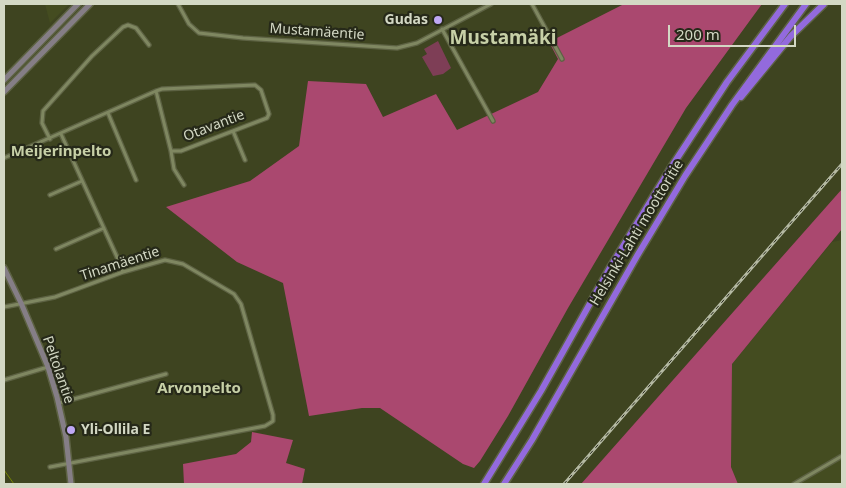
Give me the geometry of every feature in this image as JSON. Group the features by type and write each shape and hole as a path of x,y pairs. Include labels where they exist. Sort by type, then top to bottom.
{"highway":[{"path":"746,55 781,4"},
{"name":"Helsinki-Lahti moottoritie","path":"484,484 541,391 670,169 746,55 785,4"},
{"name":"Helsinki-Lahti moottoritie","path":"504,484 566,382 658,221 732,104 806,4"},
{"path":"732,104 746,93 791,36 824,4"}],"main road":[{"path":"4,80 78,4"},
{"path":"4,92 90,4"},
{"name":"Peltolantie","path":"4,268 48,367 59,403 66,437 72,484"}],"street":[{"name":"Mustamäentie","path":"178,4 189,24 198,33 243,38 397,48 417,42 491,4"},
{"path":"532,4 562,59"},
{"path":"50,139 42,123 42,111 92,56 123,27 128,25 136,28 149,45"},
{"path":"442,28 493,121"},
{"name":"Otavantie","path":"255,85 261,90 268,116 181,151 171,152 156,91 178,88 255,85"},
{"path":"4,158 156,91"},
{"path":"108,113 136,180"},
{"path":"233,131 245,160"},
{"path":"61,134 123,272"},
{"path":"171,152 174,169 184,185"},
{"path":"50,195 82,180"},
{"path":"56,249 104,228"},
{"name":"Tinamäentie","path":"4,307 55,297 123,272 165,260 176,261 234,294 239,299 273,415 273,421 265,426 69,463"},
{"path":"4,380 48,367"},
{"path":"59,403 166,374"},
{"path":"794,484 842,456"},
{"path":"50,467 69,463"}],"shaded area":[{"path":"45,4 69,4 50,23"},
{"path":"624,4 762,4 686,108 568,308 508,416 480,461 474,468 463,464 380,408 362,408 309,416 283,283 237,262 166,207 250,181 299,146 308,81 366,84 383,117 436,94 457,130 538,92 558,59 549,42"},
{"path":"438,41 451,68 443,74 433,76 422,57 427,54 424,49"},
{"path":"842,189 842,229 732,364 731,467 738,484 581,484"},
{"path":"842,240 842,484 738,484 731,467 732,364 832,242"},
{"path":"252,432 293,440 286,463 305,469 302,484 184,484 183,464 236,454 251,442"}],"waterway":[{"path":"4,470 14,484"}],"railway":[{"path":"564,484 842,164"}],"place":[{"name":"Gudas","path":"438,20"},
{"name":"Yli-Ollila E","path":"71,430"}],"district":[{"name":"Mustamäki","path":"503,39"},
{"name":"Meijerinpelto","path":"61,152"},
{"name":"Arvonpelto","path":"199,389"}]}
